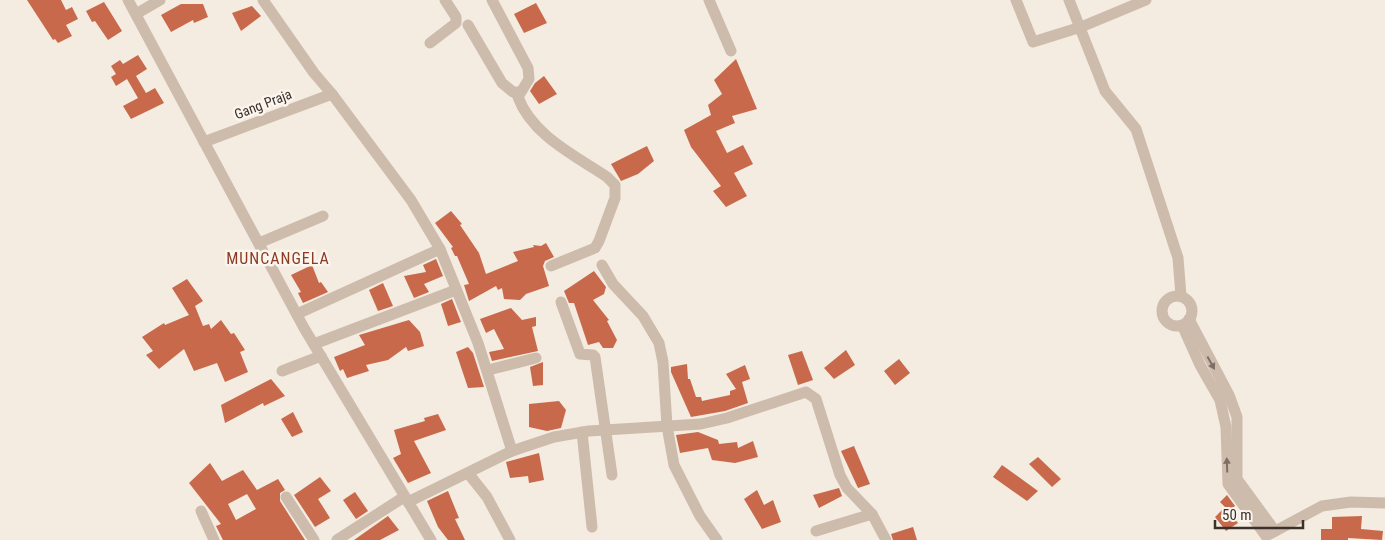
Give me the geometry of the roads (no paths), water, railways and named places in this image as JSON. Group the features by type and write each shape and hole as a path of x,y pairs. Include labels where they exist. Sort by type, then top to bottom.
{"street":[{"path":"128,0 297,314 431,540"},
{"path":"136,14 160,0"},
{"path":"264,0 314,72 411,200 440,249 488,370 512,451"},
{"path":"430,42 456,23 456,16 445,0"},
{"path":"492,0 528,68 529,79 519,92 519,100 545,135 607,176 615,185 615,198 595,248 551,266"},
{"path":"709,0 731,51"},
{"path":"1016,0 1033,42 1080,27 1146,0"},
{"path":"1069,0 1105,91 1136,129 1178,258 1181,296"},
{"path":"468,25 502,83 513,92 519,92"},
{"name":"Gang Praja","path":"204,142 332,94"},
{"path":"259,243 323,216"},
{"path":"297,314 440,249"},
{"path":"602,265 613,284 643,316 659,343 664,362 667,426 674,465 700,516 717,540"},
{"path":"314,344 456,290"},
{"path":"1181,296 1189,301 1192,310 1186,322 1173,325 1165,320 1162,311 1164,302 1172,297 1181,296"},
{"path":"560,302 580,354 593,354 595,357 604,430 612,475"},
{"path":"1186,322 1229,394 1237,417 1231,448 1228,484 1265,537 1322,506 1351,502 1385,503"},
{"path":"282,371 321,356"},
{"path":"488,370 536,358"},
{"path":"337,540 406,499 468,473 512,451 554,437 604,430 701,424 727,418 798,394 810,394 816,399 840,475 847,488 872,514 886,540"},
{"path":"582,432 592,527"},
{"path":"468,473 487,497 510,540"},
{"path":"286,497 314,540"},
{"path":"201,511 214,540"},
{"path":"816,531 872,514"}],"district":[{"name":"MUNCANGELA","path":"278,258"}]}
